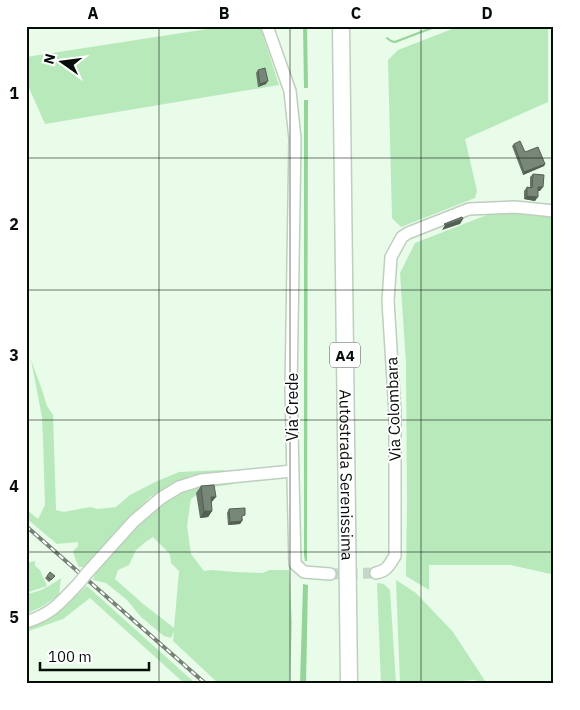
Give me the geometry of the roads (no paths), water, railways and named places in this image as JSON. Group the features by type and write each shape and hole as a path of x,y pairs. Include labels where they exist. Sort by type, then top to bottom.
{"highway":[{"name":"Autostrada Serenissima","path":"341,26 349,684"},
{"name":"Autostrada Serenissima","path":"352,26 360,684"}],"street":[{"name":"Via Crede","path":"267,26 290,91 295,139 291,389 292,472"},
{"name":"Via Colombara","path":"376,573 388,568 395,556 396,537 395,413 388,301 391,257 402,237 408,233 470,209 515,206 554,211"},
{"path":"26,622 38,618 55,608 134,521 161,498 179,487 201,480 292,472 295,564 304,572 330,574"}],"waterway":[{"path":"387,38 395,42 437,26"},
{"path":"553,103 554,50"}],"tunnel":[{"path":"330,574 376,573"}],"railway":[{"path":"26,526 206,684"}]}
